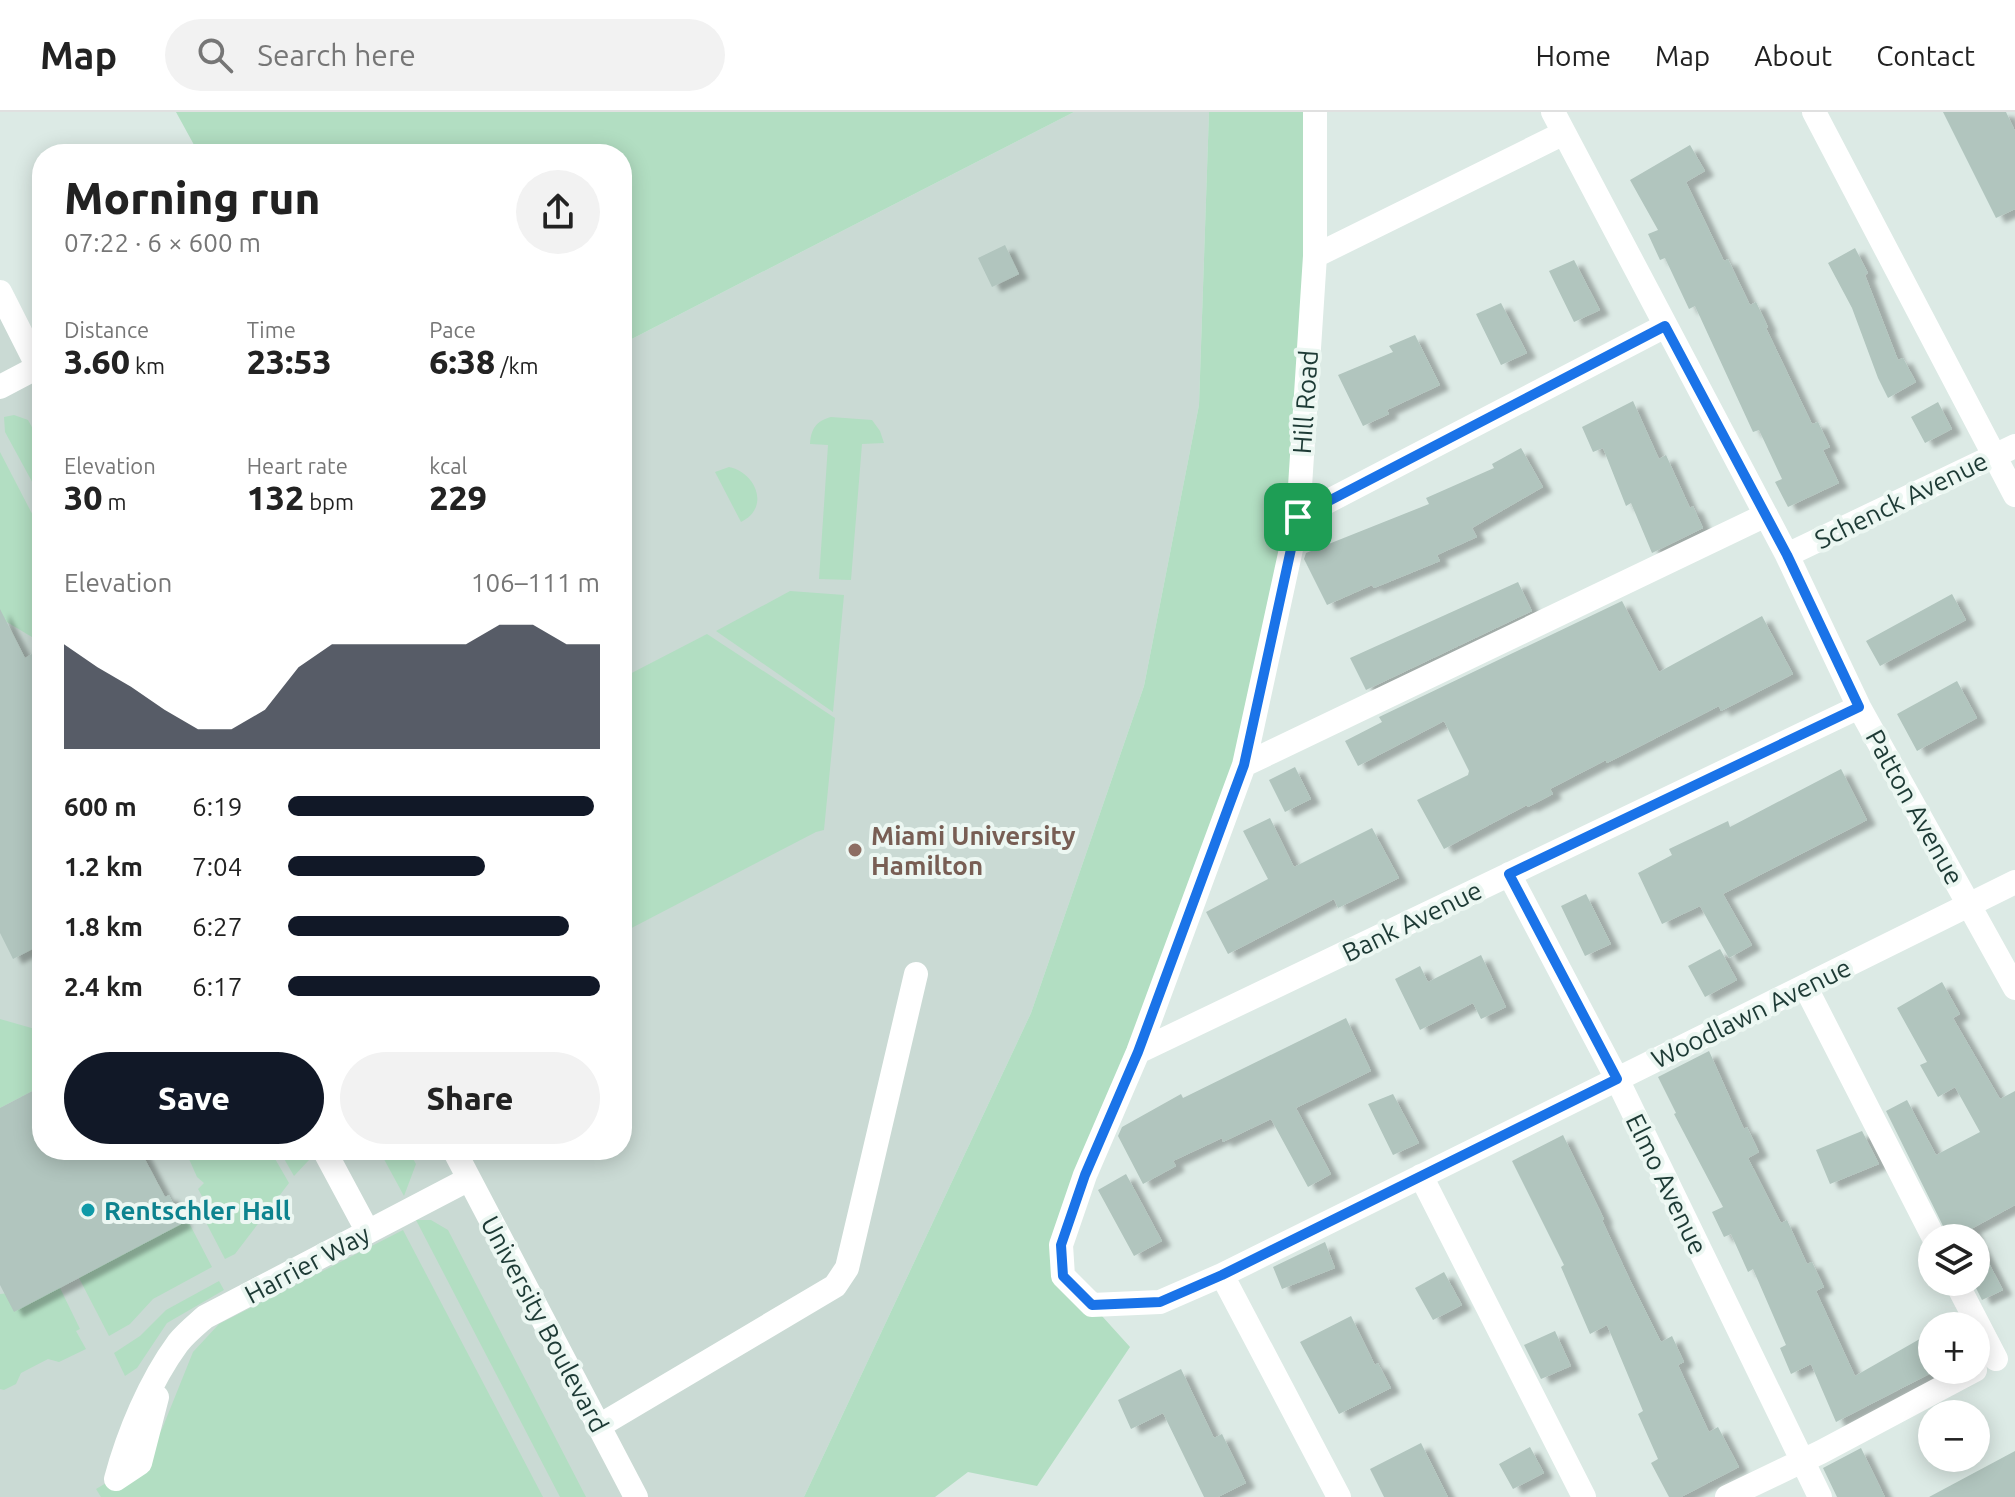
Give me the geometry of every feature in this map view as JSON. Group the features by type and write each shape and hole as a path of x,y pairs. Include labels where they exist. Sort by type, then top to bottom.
{"street":[{"name":"Hill Road","path":"1092,1305 1063,1276 1061,1245 1085,1175 1138,1052 1244,765 1298,517 1315,256 1315,112"},
{"path":"1814,112 2005,451 2015,495"},
{"path":"1315,256 1558,122"},
{"name":"Patton Avenue","path":"1558,122 1787,555 1859,707 2015,988"},
{"path":"0,292 32,355"},
{"path":"1298,517 1665,326"},
{"path":"0,387 32,374"},
{"name":"Schenck Avenue","path":"1787,555 2005,451"},
{"path":"1244,765 1766,515"},
{"name":"Bank Avenue","path":"1138,1052 1859,707"},
{"name":"Elmo Avenue","path":"1509,874 1617,1079 1820,1497"},
{"name":"Woodlawn Avenue","path":"1092,1305 1160,1302 1222,1275 2015,882"},
{"path":"599,1426 835,1286 847,1268 916,974"},
{"path":"1805,986 1927,1224"},
{"path":"329,1160 368,1232"},
{"name":"University Boulevard","path":"459,1160 636,1497"},
{"path":"1421,1176 1584,1497"},
{"name":"Harrier Way","path":"162,1369 179,1342 205,1317 469,1179"},
{"path":"1222,1275 1339,1497"},
{"path":"1727,1497 1803,1462 1949,1384"}],"shaded area":[{"name":"Miami University Hamilton","path":"1074,112 1209,112 1199,405 1144,686 1031,1013 804,1497 0,1497 0,292 32,355 32,1160 632,1160 632,339"}],"green space":[{"path":"176,112 1074,112 632,339 632,144 194,144"},
{"path":"1209,112 1315,112 1298,517 1244,765 1061,1245 1092,1305 1130,1347 1037,1486 968,1472 935,1497 804,1497 1031,1013 1144,686 1199,405"},
{"path":"14,415 28,420 32,427 32,482 5,432 4,417"},
{"path":"831,417 872,420 884,443 862,444 851,580 819,579 828,445 810,444 815,426"},
{"path":"0,452 32,514 32,637 0,618"},
{"path":"729,467 747,476 756,492 755,508 741,522 715,472"},
{"path":"790,591 844,595 833,712 716,631"},
{"path":"707,634 835,718 824,830 632,928 632,673"},
{"path":"0,1019 32,1028 32,1091 0,1108"},
{"path":"189,1160 276,1160 289,1183 235,1254 225,1259 197,1205 204,1200 198,1189 204,1183 197,1177"},
{"path":"285,1160 309,1160 294,1176"},
{"path":"384,1160 414,1160 416,1164 404,1196"},
{"path":"187,1219 212,1267 153,1299 130,1324 109,1336 79,1278"},
{"path":"416,1220 431,1220 448,1230 586,1497 560,1497"},
{"path":"403,1230 543,1497 101,1497 96,1489 140,1463 162,1429 193,1352 219,1324"},
{"path":"219,1281 224,1290 167,1323 137,1368 125,1376 114,1353 140,1336 166,1310"},
{"path":"60,1288 86,1349 59,1362 48,1359 21,1373 16,1384 0,1389 0,1294"}],"building":[{"path":"1943,112 2006,112 2015,131 2015,209 1996,218"},
{"path":"1690,145 1705,171 1686,182 1724,261 1728,259 1750,305 1756,302 1812,424 1818,422 1830,447 1823,450 1839,483 1788,507 1775,482 1782,479 1759,430 1753,432 1695,306 1689,309 1665,258 1660,260 1648,234 1658,230 1630,180"},
{"path":"1005,245 1019,274 992,287 978,258"},
{"path":"1855,248 1868,273 1865,275 1898,360 1903,358 1916,382 1888,398 1852,308 1828,263"},
{"path":"1574,260 1600,310 1574,322 1549,271"},
{"path":"1501,303 1527,353 1501,365 1476,314"},
{"path":"1415,335 1440,385 1387,410 1389,414 1363,426 1338,375 1393,352 1389,346"},
{"path":"1633,401 1659,459 1666,455 1690,508 1693,506 1703,528 1652,553 1631,503 1626,506 1603,448 1593,452 1582,427"},
{"path":"1938,402 1952,429 1925,443 1911,417"},
{"path":"1521,448 1543,487 1472,528 1477,537 1437,555 1440,561 1327,605 1304,559 1306,553 1429,504 1426,498 1494,468 1492,464"},
{"path":"1518,582 1532,611 1366,690 1350,658"},
{"path":"1952,594 1966,620 1880,666 1866,641"},
{"path":"1622,601 1659,672 1762,616 1793,674 1721,711 1719,706 1607,763 1606,760 1550,789 1553,794 1444,849 1417,800 1468,775 1469,771 1444,721 1358,766 1345,741 1382,722 1379,717"},
{"path":"0,609 25,658 32,654 32,949 13,959 0,933"},
{"path":"1957,681 1977,718 1917,751 1897,714"},
{"path":"1295,767 1311,799 1285,812 1269,780"},
{"path":"1841,769 1867,820 1723,894 1752,945 1729,958 1700,906 1662,924 1638,873 1672,855 1669,849 1728,821 1730,827"},
{"path":"1270,818 1294,867 1372,828 1399,878 1338,908 1334,899 1228,954 1206,912 1268,879 1243,831"},
{"path":"1586,894 1611,944 1585,956 1561,906"},
{"path":"1720,949 1737,980 1705,997 1688,966"},
{"path":"1481,955 1506,1007 1481,1019 1473,1003 1420,1030 1395,979 1420,966 1428,982"},
{"path":"1942,982 1960,1014 1953,1018 2000,1099 2015,1091 2015,1205 1980,1224 1942,1224 1886,1111 1907,1100 1936,1155 1980,1132 1955,1087 1938,1097 1920,1065 1927,1062 1897,1008"},
{"path":"1346,1018 1371,1071 1296,1108 1331,1174 1308,1187 1271,1119 1173,1161 1176,1166 1143,1184 1118,1136 1122,1127 1181,1094 1183,1098"},
{"path":"1709,1051 1744,1129 1747,1127 1759,1152 1748,1158 1781,1223 1787,1220 1807,1264 1812,1262 1824,1287 1816,1291 1855,1376 1918,1340 1918,1380 1836,1422 1811,1364 1791,1374 1780,1348 1786,1345 1753,1269 1748,1272 1731,1234 1724,1237 1712,1212 1723,1207 1658,1077"},
{"name":"Rentschler Hall","path":"32,1091 32,1160 145,1160 183,1223 14,1312 0,1285 0,1108"},
{"path":"1393,1094 1419,1143 1393,1155 1368,1104"},
{"path":"1862,1131 1879,1164 1830,1184 1816,1150"},
{"path":"1563,1135 1661,1342 1672,1336 1684,1362 1678,1365 1709,1432 1718,1427 1739,1467 1681,1497 1669,1497 1651,1463 1658,1459 1638,1414 1643,1411 1607,1325 1590,1334 1561,1267 1564,1265 1512,1161"},
{"path":"1126,1174 1162,1241 1134,1256 1098,1190"},
{"path":"1325,1242 1335,1268 1282,1289 1273,1267"},
{"path":"1990,1265 2003,1290 1982,1300 1980,1296 1990,1296"},
{"path":"1444,1272 1462,1305 1433,1320 1415,1288"},
{"path":"1351,1316 1375,1365 1378,1363 1391,1388 1339,1414 1300,1342"},
{"path":"1555,1331 1571,1366 1541,1379 1524,1345"},
{"path":"1181,1369 1214,1438 1222,1434 1246,1483 1218,1497 1204,1497 1163,1413 1131,1429 1118,1400"},
{"path":"1421,1443 1448,1497 1384,1497 1370,1469"},
{"path":"1530,1447 1544,1473 1513,1489 1499,1464"},
{"path":"1861,1448 1885,1497 1837,1497 1823,1468"},
{"path":"2015,1451 2015,1497 1929,1497 1976,1472 1990,1472 1990,1464"}],"place":[{"name":"Miami University Hamilton","path":"855,850"},
{"name":"Rentschler Hall","path":"88,1210"}],"route":[{"path":"1665,326 1787,555 1859,707 1509,874 1617,1079 1222,1275 1160,1302 1092,1305 1063,1276 1061,1245 1085,1175 1138,1052 1244,765 1298,517 1665,326"}]}
